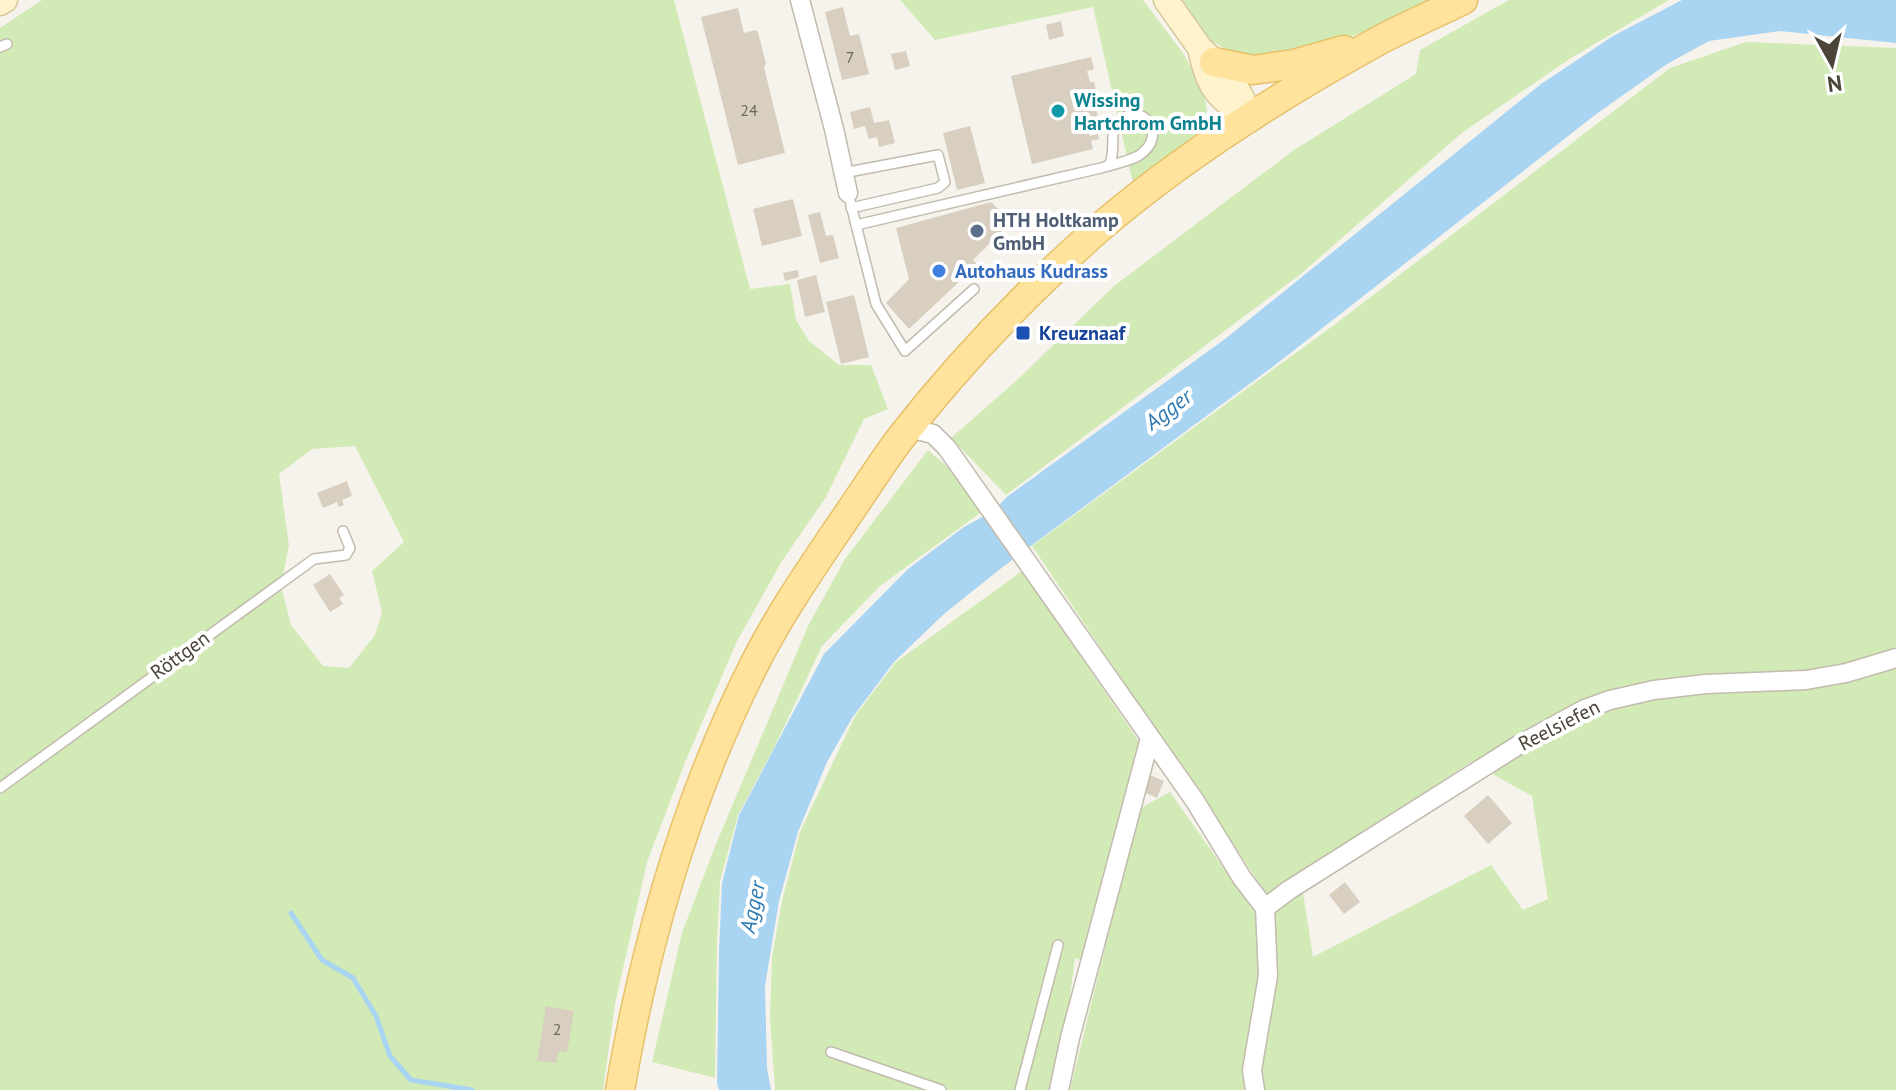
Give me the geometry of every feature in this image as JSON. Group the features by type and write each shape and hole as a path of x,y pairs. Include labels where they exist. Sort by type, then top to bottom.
{"main road":[{"path":"620,1090 656,921 714,753 755,664 802,583 909,428 1008,314 1089,238 1158,182 1249,118 1379,40 1463,0"},
{"path":"1207,55 1253,70 1294,64 1379,40"}],"street":[{"path":"1166,0 1207,55 1231,78 1249,118"},
{"path":"793,4 834,129 850,200"},
{"path":"909,428 933,434 957,463 1195,801 1242,878 1265,908 1268,976 1252,1070 1255,1090"},
{"name":"Reelsiefen","path":"1265,908 1517,746 1585,709 1610,700 1667,688 1819,678 1896,658"},
{"path":"1059,1090 1150,738"}],"lane":[{"path":"856,225 1105,167 1135,157 1152,140 1150,121 1133,115 1123,118 1116,125 1112,133 1113,159 1105,167"},
{"path":"843,173 938,155 945,182 938,188 850,200 876,304 905,351 974,289"},
{"name":"Röttgen","path":"0,788 314,559 346,555 350,548 343,531"},
{"path":"1020,1090 1058,945"},
{"path":"831,1052 920,1087 941,1090"}],"green space":[{"path":"42,0 674,0 750,289 790,284 796,320 809,341 839,365 871,365 888,409 864,419 826,497 782,561 737,641 686,760 647,862 615,1004 603,1090 0,1090 0,28","holes":["355,446 404,542 372,571 382,612 375,635 349,668 323,666 291,625 281,586 289,545 279,474 312,449"]},
{"path":"900,0 1143,0 1183,53 1204,91 1207,112 1195,136 1133,183 1093,7 935,40"},
{"path":"1179,0 1441,0 1348,38 1269,62 1241,60 1202,34"},
{"path":"1509,0 1669,0 1571,58 1463,132 1302,273 1006,495 951,438 1016,381 1114,286 1294,150 1416,74 1420,50"},
{"path":"1746,42 1896,48 1896,1090 1070,1090 1139,809 1170,792 1256,914 1268,896 1032,546 1334,325 1670,68","holes":["1471,762 1532,796 1548,899 1523,910 1491,865 1313,957 1300,874"]},
{"path":"928,450 950,469 980,513 880,586 822,646 775,746 738,815 720,881 715,1078 652,1062 682,933 808,626 845,559"},
{"path":"1022,571 1140,743 1086,962 1075,958 1058,1090 775,1090 770,1017 772,957 782,901 800,832 855,716 896,662"}],"water":[{"name":"Agger","path":"1682,0 1896,0 1896,43 1780,31 1709,41 1667,64 1595,115 1279,362 944,614 894,662 852,718 827,762 798,832 779,901 765,986 767,1068 771,1090 719,1090 722,883 739,815 824,654 908,569 964,527 993,511 1008,496 1225,339 1541,84 1613,36"}],"building":[{"path":"843,7 850,36 859,34 869,74 842,80 825,12"},
{"path":"738,8 744,33 758,32 785,153 738,165 701,17"},
{"path":"1061,21 1064,36 1049,40 1046,25"},
{"path":"906,51 910,66 895,70 891,54"},
{"name":"Wissing Hartchrom GmbH","path":"1091,57 1094,69 1087,71 1090,82 1094,82 1099,101 1094,101 1099,121 1087,124 1090,136 1098,134 1099,139 1091,141 1093,149 1032,164 1011,76"},
{"path":"870,107 874,123 889,120 895,143 879,147 877,137 869,139 865,126 854,129 850,112"},
{"path":"970,126 985,183 957,190 943,133"},
{"path":"793,199 802,236 762,246 753,209"},
{"name":"Autohaus Kudrass","path":"991,202 1011,222 973,260 978,264 909,329 886,303 909,279 896,228"},
{"path":"820,212 826,236 833,235 839,258 820,263 808,215"},
{"path":"798,270 799,277 785,281 783,273"},
{"path":"816,275 825,312 805,317 797,280"},
{"path":"854,295 869,357 841,364 826,302"},
{"path":"347,481 352,496 342,500 344,505 339,507 337,502 323,508 317,493"},
{"path":"330,574 344,595 339,598 343,604 330,612 313,585"},
{"path":"1150,775 1164,781 1157,798 1142,791"},
{"path":"1488,795 1512,823 1488,844 1464,816"},
{"path":"1345,882 1360,902 1344,914 1329,895"},
{"path":"546,1006 574,1011 567,1053 559,1051 556,1063 537,1061"}],"waterway":[{"path":"291,913 322,960 353,978 376,1016 390,1056 411,1080 472,1090"}],"place":[{"name":"Wissing Hartchrom GmbH","path":"1058,111"},
{"name":"HTH Holtkamp GmbH","path":"977,231"},
{"name":"Autohaus Kudrass","path":"939,271"},
{"name":"Kreuznaaf","path":"1023,333"}]}
